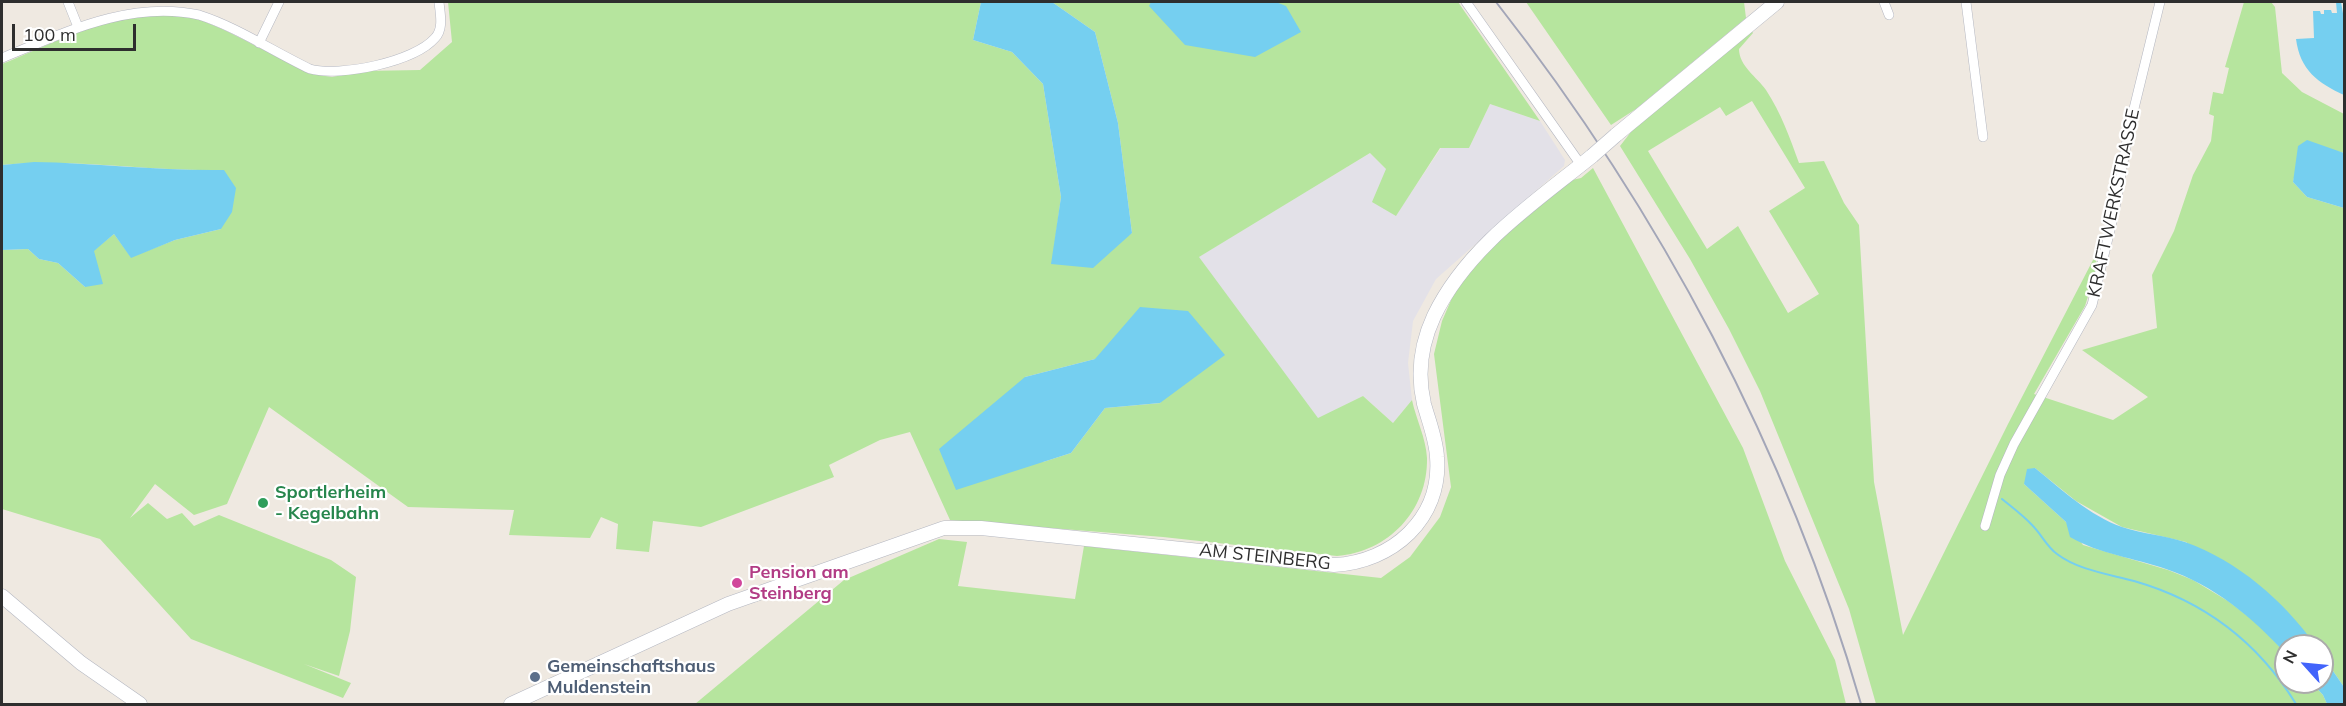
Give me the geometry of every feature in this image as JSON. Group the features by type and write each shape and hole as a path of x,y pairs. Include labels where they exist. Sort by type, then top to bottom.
{"main road":[{"name":"AM STEINBERG","path":"511,705 710,611 915,537 960,526 1334,565 1365,561 1385,553 1417,526 1428,508 1434,489 1437,468 1436,448 1420,378 1424,346 1434,316 1449,289 1473,256 1778,2"},
{"path":"2,596 81,663 140,705"}],"street":[{"path":"68,2 78,27"},
{"path":"259,44 279,2"},
{"path":"2,58 116,14 145,9 171,9 201,16 310,69 335,71 395,60 424,47 438,34 439,2"},
{"path":"1466,2 1586,160"},
{"path":"1884,2 1889,15"},
{"path":"1966,2 1983,137"},
{"name":"KRAFTWERKSTRASSE","path":"1985,526 2000,475 2014,444 2092,305 2114,213 2129,129 2160,2"}],"shaded area":[{"path":"1490,104 1540,121 1565,160 1564,166 1436,279 1413,321 1408,363 1412,400 1393,423 1363,396 1318,419 1198,257 1370,153 1386,169 1396,215 1441,148 1469,148"}],"green space":[{"path":"448,2 981,2 973,40 1012,52 1043,84 1061,197 1052,264 1132,233 1118,123 1095,32 1052,2 1458,2 1540,121 1490,104 1469,148 1440,148 1396,216 1372,202 1386,169 1370,153 1199,257 1318,418 1363,396 1393,423 1412,400 1426,451 1426,477 1421,495 1402,525 1373,546 1356,553 1337,556 1163,537 950,520 910,432 880,440 829,465 834,477 701,527 653,521 649,552 616,549 618,524 601,517 590,538 509,535 514,510 408,507 269,407 227,504 194,515 155,484 130,518 148,503 167,519 182,513 194,526 219,515 331,560 356,577 350,631 339,676 304,664 351,683 343,698 191,639 100,539 2,509 2,250 28,249 39,259 58,263 85,287 94,250 114,234 131,257 175,240 221,229 224,170 57,163 2,165 2,64 94,26 143,15 168,14 191,17 220,28 312,74 332,77 364,71 420,70 452,42","holes":["1095,359 1161,403 1105,408 1071,453 1043,462 1025,377"]},
{"path":"1526,2 1744,2 1746,18 1636,109 1611,125"},
{"path":"2244,2 2271,2 2275,7 2282,73 2302,92 2344,114 2344,153 2320,147 2297,164 2293,182 2307,197 2344,208 2344,687 2334,672 2334,634 2305,634 2186,542 2122,527 2076,501 2035,468 2024,484 2066,522 2083,545 2168,570 2193,580 2228,601 2261,626 2274,641 2274,694 2322,694 2327,704 1876,704 1849,609 1760,391 1690,259 1620,146 1638,123 1751,30 1753,33 1739,49 1742,61 1766,90 1785,126 1799,163 1824,161 1844,203 1859,225 1874,482 1903,635 2094,258 2098,264 2085,306 2034,394 2113,420 2148,397 2082,350 2157,328 2152,275 2174,231 2193,175 2211,141 2214,116 2209,114 2213,92 2223,94 2229,68 2225,67","holes":["1752,101 1805,188 1769,211 1819,294 1788,313 1738,226 1707,249 1648,151 1720,107 1726,116"]},
{"path":"1593,168 1743,448 1785,561 1835,660 1846,704 695,704 844,580 939,539 967,542 958,586 1075,599 1084,546 1381,578 1410,557 1440,517 1451,487 1434,354 1442,321 1458,284 1489,248 1572,180 1581,178"}],"water":[{"path":"981,2 1052,2 1095,32 1118,123 1132,233 1093,268 1051,264 1061,197 1043,84 1012,52 973,40"},
{"path":"1151,2 1276,2 1286,6 1301,32 1255,57 1185,45 1149,6"},
{"path":"2336,2 2341,2 2344,19 2344,95 2326,86 2306,67 2298,50 2296,39 2314,38 2313,11 2320,11 2324,14 2324,10 2331,10 2332,13 2337,13"},
{"path":"2307,140 2344,153 2344,208 2307,197 2293,182 2298,146"},
{"path":"34,162 224,170 236,188 232,212 221,229 175,240 131,258 114,234 94,251 103,284 85,287 58,263 39,259 28,249 2,250 2,165"},
{"path":"1140,307 1188,311 1225,355 1160,403 1105,408 1071,453 956,490 939,449 1025,377 1095,359"},
{"path":"2035,468 2076,501 2110,522 2185,542 2223,560 2241,571 2274,598 2307,634 2274,634 2274,642 2232,604 2200,584 2166,569 2105,552 2070,537 2066,522 2024,484 2027,469"},
{"path":"2334,672 2344,687 2344,704 2327,704 2323,695 2334,694"}],"waterway":[{"path":"2002,499 2036,529 2050,548 2074,564 2160,589 2206,612 2246,643 2264,661 2296,704"}],"railway":[{"path":"1496,2 1556,82 1612,164 1664,249 1712,336 1756,425 1796,516 1831,609 1861,704"}],"place":[{"name":"Sportlerheim - Kegelbahn","path":"263,503"},
{"name":"Pension am Steinberg","path":"737,583"},
{"name":"Gemeinschaftshaus Muldenstein","path":"535,677"}]}
